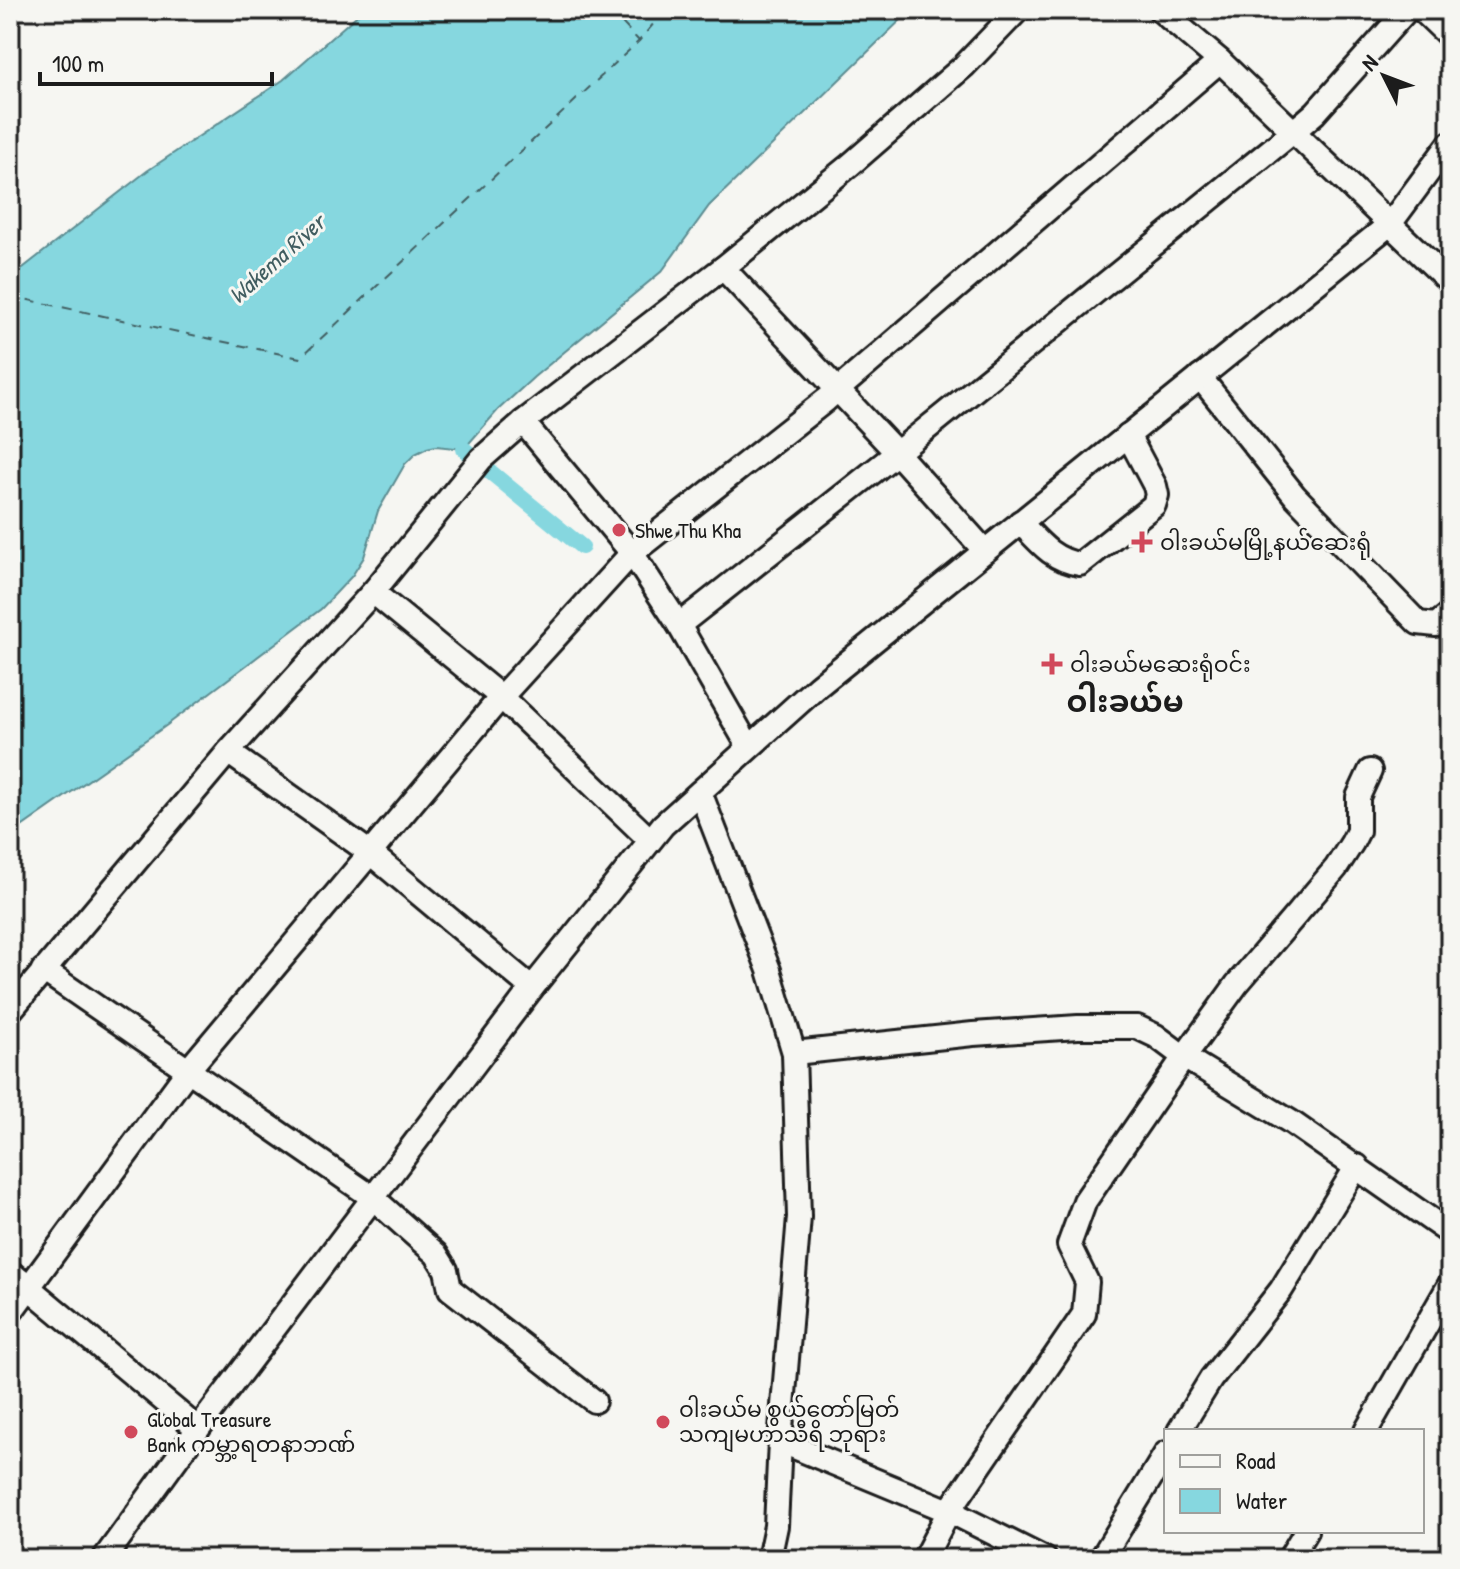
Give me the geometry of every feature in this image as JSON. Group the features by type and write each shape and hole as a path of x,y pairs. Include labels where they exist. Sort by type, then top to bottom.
{"street":[{"path":"10,1011 228,752 373,592 481,459 523,422 723,268 964,66 1018,10"},
{"path":"1160,10 1220,61 1450,282"},
{"path":"679,625 897,453 1294,131 1315,113 1407,10"},
{"path":"1422,10 1450,37"},
{"path":"10,1313 189,1069 501,697 632,553 838,390 1220,61"},
{"path":"104,1559 372,1197 649,839 818,686 1390,224 1450,143"},
{"path":"723,268 985,551"},
{"path":"1200,377 1295,496 1418,623 1436,625 1450,614"},
{"path":"523,422 632,553 679,625 749,747"},
{"path":"1020,522 1052,554 1067,562 1080,564 1154,505 1157,495 1155,486 1128,435"},
{"path":"373,592 501,697 649,839"},
{"path":"228,752 369,852 532,988"},
{"path":"924,1559 949,1511 1084,1314 1087,1282 1069,1245 1085,1201 1237,984 1336,868 1358,831 1358,797 1370,771"},
{"path":"700,792 769,970 794,1053 799,1217 776,1526 769,1559"},
{"path":"43,970 372,1197 436,1254 446,1270 450,1289 594,1401"},
{"path":"794,1053 973,1034 1078,1027 1137,1027 1156,1036 1184,1057 1357,1166 1450,1233"},
{"path":"1180,1429 1211,1379 1281,1290 1357,1166"},
{"path":"10,1272 198,1429"},
{"path":"1367,1429 1450,1284"},
{"path":"780,1441 949,1511 1045,1559"},
{"path":"1101,1559 1164,1456"},
{"path":"1289,1559 1305,1533"}],"water":[{"name":"Wakema River","path":"363,10 911,10 709,206 662,271 534,377 498,410 464,449 427,448 405,464 378,511 364,557 352,576 321,609 167,725 10,835 10,278 147,171 283,80"}],"waterway":[{"path":"464,449 475,459"},
{"path":"483,466 582,547"}],"ferry route":[{"path":"610,10 639,41 665,10"},
{"path":"10,296 300,358 639,41"}],"place":[{"name":"Shwe Thu Kha","path":"619,530"},
{"name":"ဝါးခယ်မမြို့နယ်ဆေးရုံ","path":"1142,542"},
{"name":"ဝါးခယ်မဆေးရုံဝင်း","path":"1052,664"},
{"name":"ဝါးခယ်မ စွယ်တော်မြတ် သကျမဟာသီရိ ဘုရား","path":"663,1422"},
{"name":"Global Treasure Bank ကမ္ဘာ့ရတနာဘဏ်","path":"131,1432"}],"district":[{"name":"ဝါးခယ်မ","path":"1125,702"}]}
